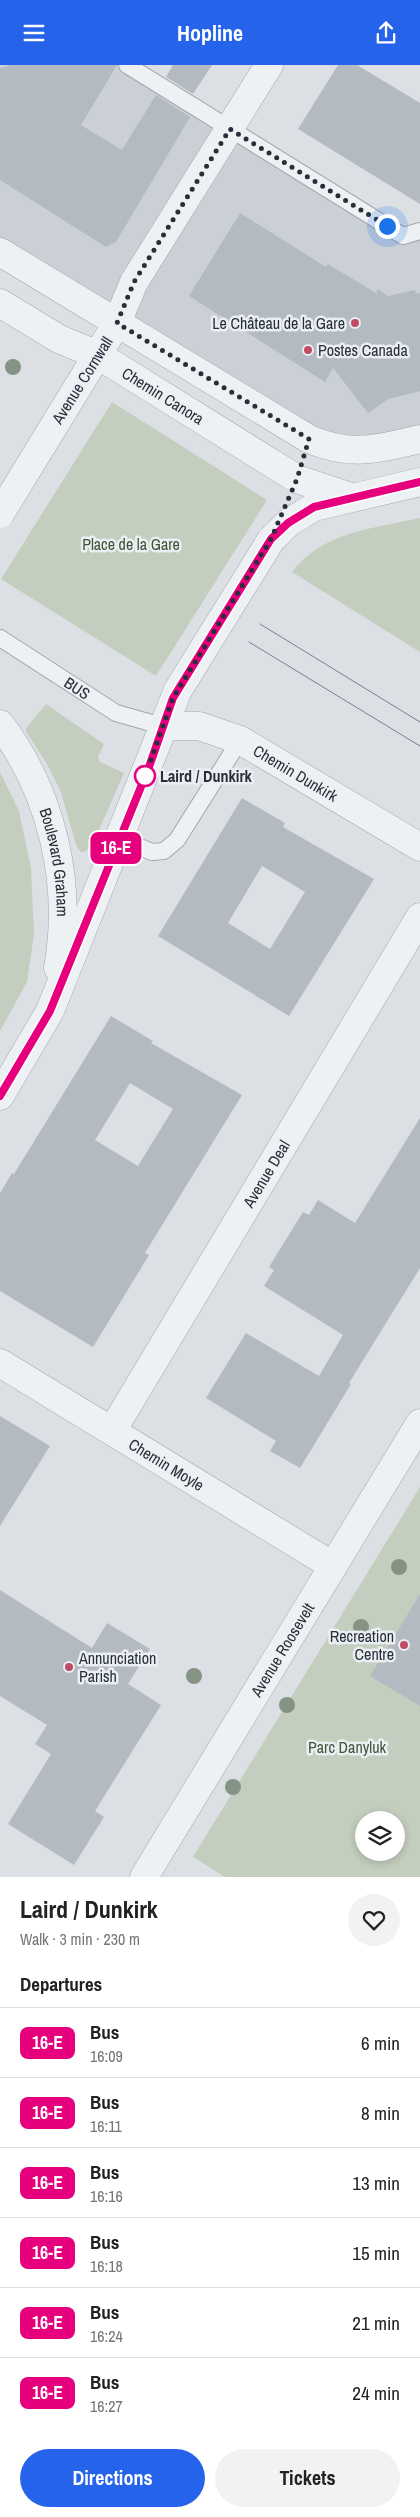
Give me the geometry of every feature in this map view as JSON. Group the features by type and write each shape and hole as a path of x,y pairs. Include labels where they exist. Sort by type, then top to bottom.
{"street":[{"name":"Avenue Cornwall","path":"0,514 117,323 134,282 269,65"},
{"path":"0,252 309,439 328,447 348,451 372,450 420,439"},
{"name":"Chemin Canora","path":"0,303 59,339 98,355 297,479"},
{"path":"0,1096 50,1011 149,767 162,726 178,690 271,539 297,479 309,439"},
{"path":"297,479 351,497"},
{"path":"271,539 301,513 351,497 420,482"},
{"name":"Boulevard Graham","path":"0,725 20,750 41,795 59,860 63,911 60,954 50,1011"},
{"name":"Chemin Dunkirk","path":"162,726 199,727 240,740 420,847"},
{"name":"Avenue Deal","path":"112,1431 420,917"},
{"name":"Chemin Moyle","path":"0,1363 333,1566"},
{"name":"Avenue Roosevelt","path":"144,1877 420,1423"}],"lane":[{"path":"126,65 403,236 420,231"},
{"name":"BUS","path":"0,638 116,713 162,726"},
{"path":"120,839 152,852 164,851 177,840 240,740"}],"shaded area":[{"path":"0,65 127,65 403,236 420,231 420,434 371,447 313,435 0,243"}],"green space":[{"name":"Place de la Gare","path":"112,402 267,500 156,676 1,579"},
{"path":"420,518 420,652 292,572 305,558 334,540 367,529"},
{"path":"46,704 104,744 98,757 100,762 124,773 96,837 86,851 81,852 76,845 61,792 47,764 25,730"},
{"path":"0,772 19,811 31,868 34,934 27,982 0,1031"},
{"name":"Parc Danyluk","path":"420,1487 420,1877 225,1877 193,1857"}],"building":[{"path":"11,65 117,65 81,125 122,150 156,95 190,117 116,242 106,247 0,180 0,68"},
{"path":"173,65 212,65 193,94 166,77"},
{"path":"338,65 357,65 420,103 420,204 298,129"},
{"path":"240,213 326,267 328,264 376,293 378,289 388,296 415,290 416,294 420,293 420,391 388,399 368,413 333,368 325,382 189,296"},
{"path":"242,798 285,823 283,827 374,879 289,1016 158,936","holes":["262,866 305,892 270,949 228,923"]},
{"path":"111,1016 153,1041 151,1043 242,1095 145,1253 149,1255 93,1347 0,1291 0,1193 12,1173 14,1174","holes":["130,1083 173,1109 138,1166 95,1140"]},
{"path":"420,1118 420,1268 349,1383 351,1384 300,1468 270,1451 276,1441 206,1398 246,1333 319,1376 343,1335 264,1286 274,1270 269,1267 303,1212 309,1215 318,1200 355,1223"},
{"path":"0,1416 50,1446 0,1526"},
{"name":"Annunciation Parish","path":"0,1590 92,1648 107,1623 150,1649 128,1684 161,1705 95,1811 104,1817 74,1865 8,1824 51,1754 35,1744 47,1725 0,1696"},
{"name":"Recreation Centre","path":"420,1594 420,1706 370,1676"}],"tram line":[{"path":"260,624 420,722"},
{"path":"249,642 420,746"}],"bus line":[{"name":"16-E","path":"0,1096 50,1011 149,767 173,698 271,539 301,513 314,507 420,482"}],"place":[{"name":"Le Château de la Gare","path":"355,323"},
{"name":"Postes Canada","path":"308,350"},
{"name":"Laird / Dunkirk","path":"145,776"},
{"name":"Recreation Centre","path":"404,1645"},
{"name":"Annunciation Parish","path":"69,1667"}],"route":[{"path":"145,776 142,785 173,698 271,539 297,479 309,439 117,323 134,282 230,129 387,226"}]}
